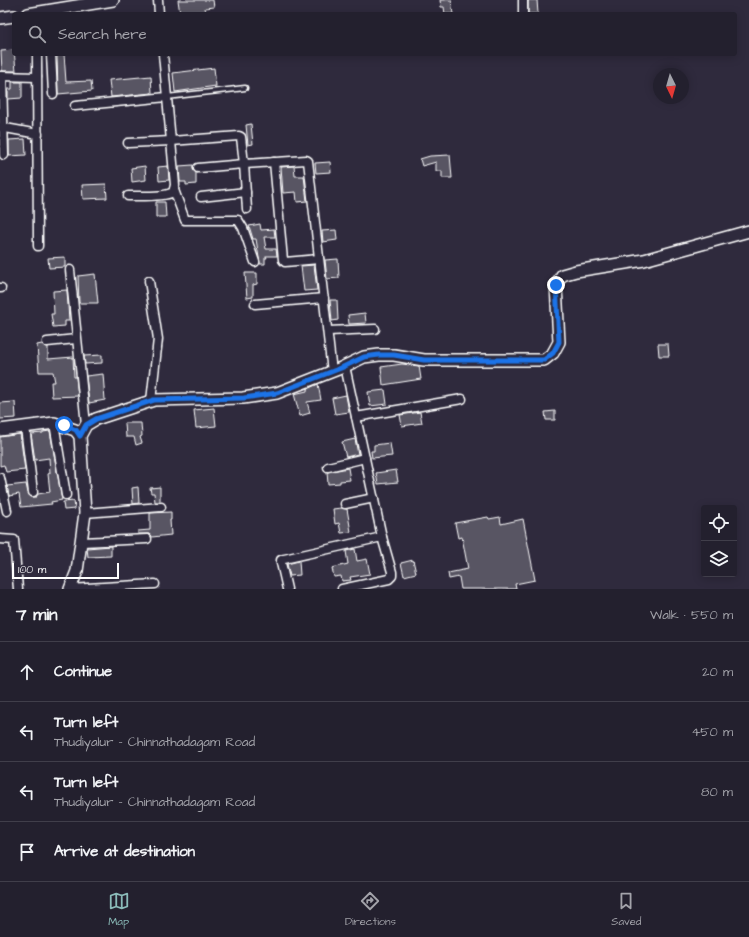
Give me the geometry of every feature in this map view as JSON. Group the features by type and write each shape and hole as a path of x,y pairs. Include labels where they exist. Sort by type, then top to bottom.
{"main road":[{"path":"50,12 113,0"},
{"path":"0,18 12,16"},
{"path":"80,436 86,425 96,419 151,401 190,398 244,398 277,393 332,372 364,357 394,355 424,360 544,360 553,353 559,342 556,285 562,275 576,271 644,260 749,231"},
{"path":"0,430 54,423 76,430 80,436 85,513 77,571 70,589"}],"street":[{"path":"158,0 159,12"},
{"path":"523,0 523,12"},
{"path":"37,56 38,246"},
{"path":"51,56 53,94"},
{"path":"163,56 174,190 185,220 238,220 243,228 255,262"},
{"path":"4,155 1,127 1,76 37,77"},
{"path":"75,106 167,97"},
{"path":"1,127 38,134"},
{"path":"128,143 242,137 247,209"},
{"path":"198,168 308,161 332,372"},
{"path":"274,162 283,260 285,262 319,259"},
{"path":"128,196 164,195 171,193 174,190"},
{"path":"201,197 246,192"},
{"path":"70,270 86,425"},
{"path":"149,281 158,339 151,401"},
{"path":"255,304 324,298"},
{"path":"328,331 375,329"},
{"path":"47,342 76,339"},
{"path":"342,589 389,579 392,576 382,537 345,366"},
{"path":"356,417 462,400"},
{"path":"54,423 66,495"},
{"path":"25,427 33,492"},
{"path":"328,467 365,458"},
{"path":"0,478 7,511"},
{"path":"344,504 374,498"},
{"path":"85,513 161,507"},
{"path":"287,589 281,560 382,537"},
{"path":"0,539 14,540 18,589"},
{"path":"82,542 147,540"},
{"path":"70,589 155,584"}],"lane":[{"path":"167,97 245,88"}],"building":[{"path":"178,0 213,0 214,7 205,8 206,12 180,12"},
{"path":"440,0 451,0 453,12 445,12 444,7 441,7"},
{"path":"528,0 537,0 538,12 528,12"},
{"path":"12,50 12,56 15,56 16,71 2,71 1,51"},
{"path":"57,56 64,56 66,82 91,81 92,91 58,94"},
{"path":"214,68 216,86 175,92 173,73"},
{"path":"151,76 152,93 111,97 109,80"},
{"path":"12,82 22,82 22,98 8,99 8,89 12,89"},
{"path":"251,124 253,144 248,145 246,125"},
{"path":"25,139 26,155 9,156 9,140"},
{"path":"450,155 452,178 442,178 442,171 436,171 436,162 422,166 420,159 430,156"},
{"path":"330,162 331,172 316,173 315,163"},
{"path":"193,165 193,169 196,173 196,184 186,185 186,182 180,182 179,166"},
{"path":"145,166 146,180 132,182 131,168"},
{"path":"168,166 169,180 159,181 158,167"},
{"path":"294,166 295,176 304,176 307,201 297,202 296,192 283,193 281,167"},
{"path":"106,184 107,198 83,199 82,185"},
{"path":"156,202 165,202 166,217 156,217"},
{"path":"260,224 261,230 274,229 275,237 264,237 266,249 276,249 277,256 266,256 267,258 265,258 265,264 260,264 256,239 253,239 249,226"},
{"path":"336,230 337,240 323,242 322,231"},
{"path":"65,257 65,267 49,268 48,258"},
{"path":"338,259 339,278 327,279 325,260"},
{"path":"314,265 317,290 304,291 301,266"},
{"path":"245,273 257,273 257,284 253,285 253,297 247,298"},
{"path":"95,274 98,303 79,303 78,276"},
{"path":"67,290 69,321 65,321 65,326 53,327 51,314 54,314 53,291"},
{"path":"330,300 337,300 338,320 332,321"},
{"path":"365,313 366,323 349,324 348,315"},
{"path":"42,344 48,347 48,359 73,357 74,377 76,377 78,396 52,397 51,382 55,382 53,372 39,372 37,345"},
{"path":"658,344 668,344 669,356 659,356"},
{"path":"102,355 102,363 85,364 84,356"},
{"path":"402,364 419,366 421,379 383,385 381,367"},
{"path":"103,374 105,400 89,403 86,376"},
{"path":"318,384 321,400 307,402 310,413 300,416 294,394 307,391 307,389"},
{"path":"385,390 387,404 370,406 368,392"},
{"path":"346,395 349,412 335,414 332,398"},
{"path":"15,402 16,418 0,419 0,403"},
{"path":"214,408 216,426 196,428 194,410"},
{"path":"555,411 555,420 546,420 545,412"},
{"path":"420,412 422,423 402,426 400,415"},
{"path":"125,423 141,423 142,436 140,437 142,443 136,445 134,437 126,437"},
{"path":"50,431 62,500 51,502 52,504 21,507 19,494 9,496 7,486 26,484 28,493 31,497 36,497 38,494 50,492 48,474 50,473 49,458 35,460 31,434"},
{"path":"20,434 25,470 6,472 4,465 0,466 0,437"},
{"path":"355,439 358,454 346,457 342,442"},
{"path":"390,443 392,456 372,458 371,451 374,451 374,445"},
{"path":"348,468 350,480 328,484 327,472"},
{"path":"396,470 398,482 378,484 376,473"},
{"path":"138,487 139,503 133,504 132,488"},
{"path":"160,487 160,502 155,502 154,493 151,493 150,488"},
{"path":"74,501 75,509 64,510 63,502"},
{"path":"333,509 347,509 351,532 341,533 339,523 335,524"},
{"path":"171,512 171,535 152,537 149,534 138,534 138,531 150,530 150,513"},
{"path":"488,517 489,519 500,517 501,524 523,519 535,580 515,584 516,589 461,589 459,577 449,579 448,573 468,569 462,537 458,538 455,523"},
{"path":"111,546 111,556 88,557 87,548"},
{"path":"355,549 357,561 367,559 370,574 350,577 351,580 342,581 341,576 334,577 332,568 348,564 346,551"},
{"path":"413,560 416,573 404,576 401,563"},
{"path":"299,561 300,575 290,576 287,564"}],"route":[{"path":"64,425 76,430 80,436 86,425 96,419 154,400 244,398 277,393 341,368 364,357 394,355 424,360 544,360 553,353 559,342 556,285"}]}
